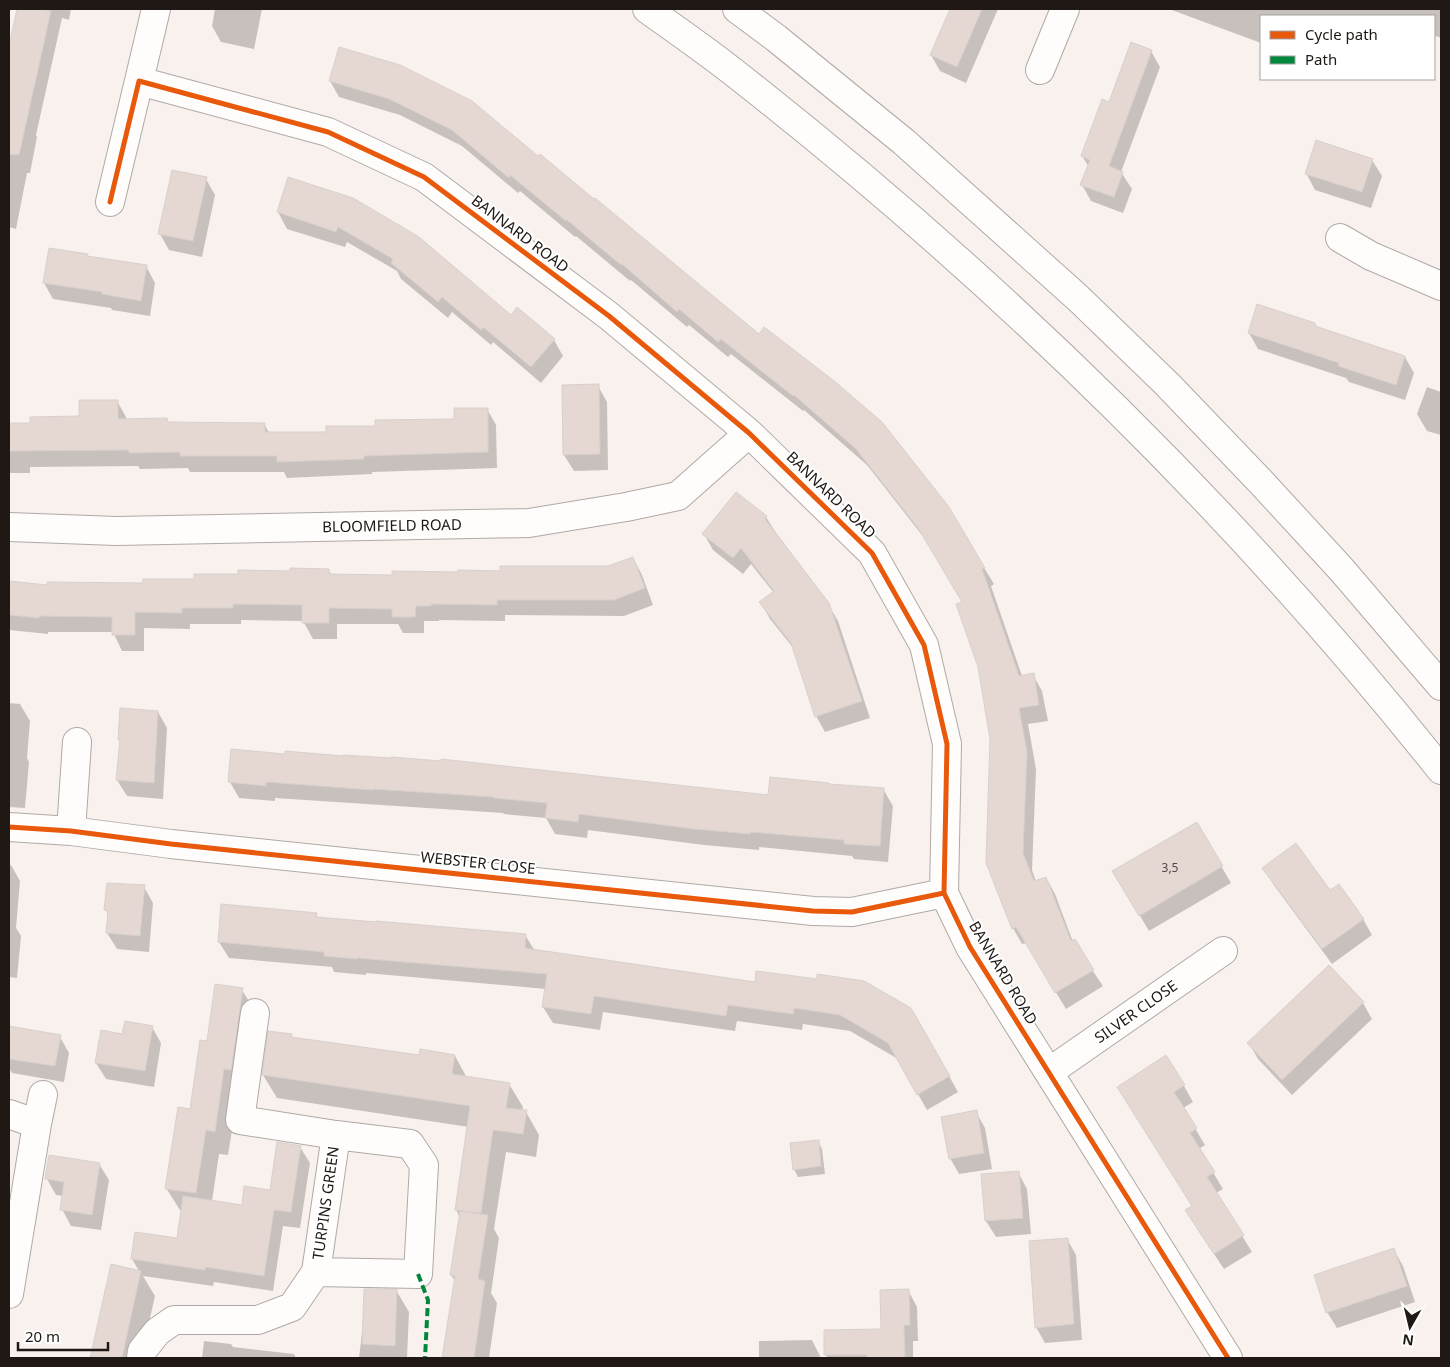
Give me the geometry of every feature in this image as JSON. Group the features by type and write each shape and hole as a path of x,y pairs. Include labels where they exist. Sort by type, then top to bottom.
{"main road":[{"path":"110,202 156,9"},
{"path":"647,9 730,69 858,172 1000,298 1120,411 1212,506 1329,635 1441,770"},
{"path":"737,9 776,38 904,142 1078,298 1167,384 1260,481 1341,569 1441,686"},
{"path":"1040,70 1064,9"},
{"name":"BANNARD ROAD","path":"139,81 328,132 424,177 609,316 749,433 872,553 924,645 947,744 944,893 970,947 1228,1358"},
{"path":"1340,238 1372,256 1441,286"},
{"name":"BLOOMFIELD ROAD","path":"9,527 116,531 529,523 626,507 678,496 749,433"},
{"path":"71,831 77,742"},
{"name":"WEBSTER CLOSE","path":"9,827 71,831 171,844 813,911 852,912 944,893"},
{"name":"SILVER CLOSE","path":"1049,1072 1223,951"},
{"name":"TURPINS GREEN","path":"255,1013 240,1120 410,1144 424,1165 418,1274 316,1272"},
{"path":"9,1294 43,1095"},
{"path":"9,1114 38,1124"},
{"name":"TURPINS GREEN","path":"141,1358 142,1351 157,1332 174,1320 258,1320 292,1307 316,1272 336,1135"}],"building":[{"path":"17,9 51,11 19,155 9,154 9,46"},
{"path":"950,9 982,9 957,67 930,55"},
{"path":"1131,42 1152,50 1109,166 1123,172 1114,197 1080,185 1090,160 1081,156 1102,99 1109,102"},
{"path":"339,47 400,65 472,101 538,156 540,154 595,198 759,334 764,327 833,380 882,422 949,507 985,568 982,569 1019,676 1034,673 1039,705 1019,708 1027,752 1023,853 1034,881 1046,877 1071,941 1075,939 1094,970 1055,993 1016,927 1012,929 986,863 990,739 978,667 956,604 962,602 918,528 856,449 794,395 721,339 718,342 679,309 677,312 622,264 510,175 509,178 452,130 389,99 329,81"},
{"path":"1316,140 1373,159 1362,192 1305,174"},
{"path":"172,170 207,177 193,241 158,234"},
{"path":"288,177 353,198 419,237 511,315 517,307 555,339 531,367 483,327 481,330 442,297 438,302 391,263 393,259 338,227 336,232 277,212"},
{"path":"49,248 147,265 141,301 102,294 102,292 43,283"},
{"path":"1257,304 1315,323 1315,326 1405,356 1396,385 1338,366 1339,363 1248,333"},
{"path":"599,384 600,454 563,455 562,385"},
{"path":"79,400 118,400 118,419 167,418 168,422 265,423 265,432 326,432 326,426 375,426 375,420 454,419 454,408 488,408 488,452 364,456 364,459 277,462 277,456 180,456 180,452 129,453 129,450 9,451 9,423 30,423 30,417 79,416"},
{"path":"736,492 767,516 765,519 829,603 862,701 815,717 791,643 759,602 774,591 741,548 733,558 702,534"},
{"path":"633,557 645,588 614,600 497,600 497,605 431,604 431,606 416,606 415,617 392,617 392,609 329,608 329,623 302,623 302,605 233,604 233,608 182,608 182,613 135,612 135,635 112,635 112,617 39,616 39,618 9,615 9,581 47,585 47,582 143,583 143,579 194,579 194,574 238,574 238,570 290,571 290,568 329,569 329,574 392,575 392,571 500,571 500,566 608,566"},
{"path":"120,708 158,711 154,783 116,780 120,740 118,740"},
{"path":"231,749 285,754 285,751 343,756 441,761 441,759 768,795 770,777 884,788 880,846 844,844 844,840 694,829 579,814 578,822 545,818 547,803 494,797 266,782 266,786 228,782"},
{"path":"1197,822 1223,866 1139,916 1112,871"},
{"path":"1296,843 1330,890 1339,884 1364,919 1322,949 1262,868"},
{"path":"107,883 145,885 140,936 106,933 108,911 104,910"},
{"path":"221,904 317,913 316,917 526,934 525,948 755,982 756,971 817,979 817,974 864,981 911,1008 950,1076 917,1095 888,1043 840,1015 794,1008 793,1014 728,1005 726,1016 594,996 591,1014 542,1007 547,974 324,956 324,952 218,942"},
{"path":"1329,965 1364,1002 1282,1080 1247,1043"},
{"path":"215,984 243,988 231,1070 224,1069 215,1132 206,1130 196,1193 165,1189 178,1107 190,1109 200,1040 207,1041"},
{"path":"125,1021 153,1026 145,1071 95,1063 101,1030 122,1034"},
{"path":"9,1026 61,1035 55,1066 9,1059"},
{"path":"268,1031 292,1034 291,1037 419,1055 420,1049 455,1055 452,1074 510,1083 506,1108 527,1110 523,1134 493,1130 481,1213 455,1210 470,1106 262,1075"},
{"path":"1166,1055 1185,1085 1174,1092 1197,1128 1190,1133 1215,1172 1207,1177 1244,1235 1214,1254 1185,1210 1192,1206 1117,1087"},
{"path":"977,1110 984,1153 949,1159 941,1117"},
{"path":"819,1140 821,1166 793,1170 790,1143"},
{"path":"277,1142 301,1146 291,1212 274,1210 264,1276 205,1267 205,1270 131,1259 135,1232 177,1238 183,1196 242,1205 244,1186 270,1190"},
{"path":"49,1155 100,1163 92,1215 60,1210 64,1182 45,1179"},
{"path":"1019,1171 1023,1218 985,1221 981,1174"},
{"path":"460,1211 488,1215 478,1279 485,1281 474,1358 442,1358 455,1276 450,1275"},
{"path":"1068,1238 1074,1324 1035,1328 1029,1241"},
{"path":"1394,1248 1407,1286 1326,1313 1314,1275"},
{"path":"111,1264 141,1271 122,1358 90,1358"},
{"path":"364,1289 397,1289 395,1346 362,1344"},
{"path":"909,1289 910,1325 904,1325 905,1358 867,1358 867,1355 824,1355 824,1330 881,1329 880,1290"}],"marked path":[{"path":"418,1274 428,1300 425,1358"}],"cycle path":[{"path":"110,202 139,81 328,132 424,177 609,316 749,433 872,553 924,645 947,744 944,893 970,947 1228,1358"},
{"path":"9,827 71,831 171,844 813,911 852,912 944,893"}]}
